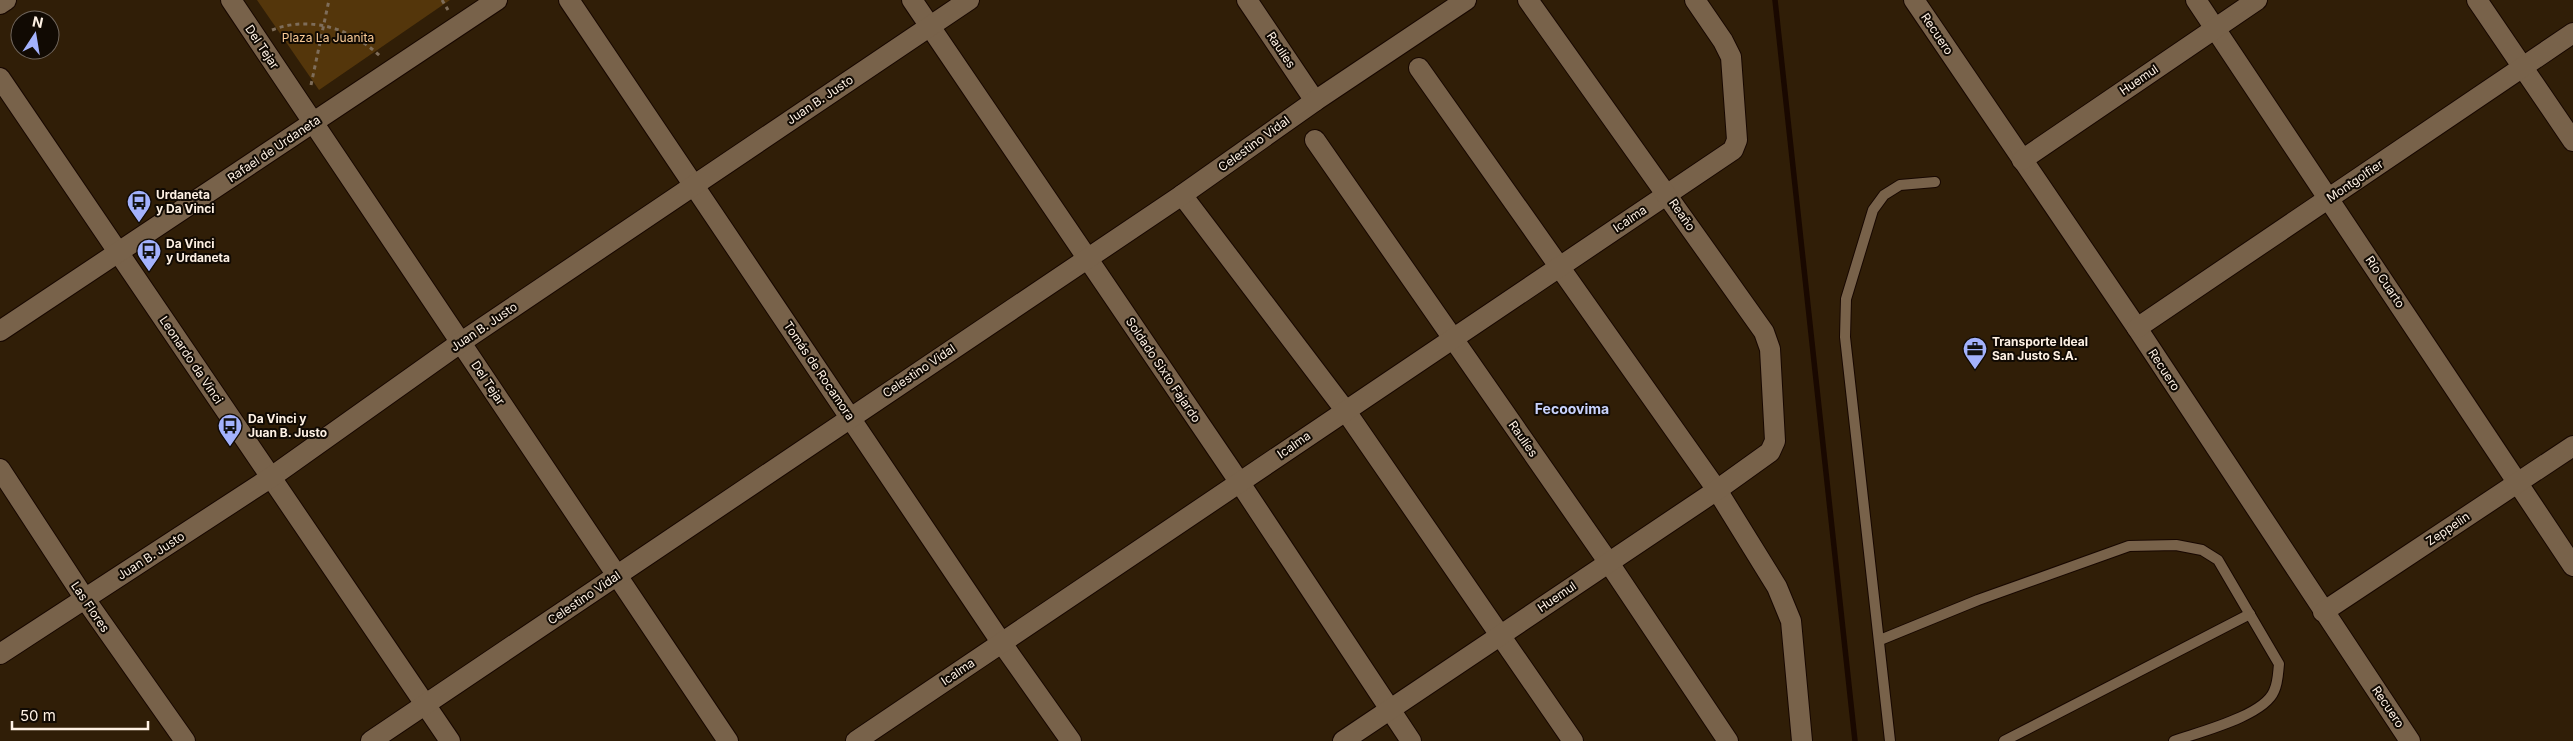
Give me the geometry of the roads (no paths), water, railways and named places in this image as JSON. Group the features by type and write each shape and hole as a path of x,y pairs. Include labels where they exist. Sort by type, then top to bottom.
{"street":[{"path":"0,4 6,0"},
{"name":"Del Tejar","path":"231,0 728,741"},
{"name":"Rafael de Urdaneta","path":"0,331 118,253 310,118 393,70 497,0"},
{"name":"Tomás de Rocamora","path":"569,0 850,418 1071,741"},
{"name":"Soldado Sixto Fajardo","path":"912,0 1240,483 1411,741"},
{"name":"Juan B. Justo","path":"0,654 270,478 460,342 969,0"},
{"name":"Raulíes","path":"1247,0 1314,101"},
{"name":"Celestino Vidal","path":"371,741 1182,195 1314,101 1466,0"},
{"name":"Reaño","path":"1528,0 1668,194 1764,332 1770,349 1775,441 1770,452"},
{"name":"Icalma","path":"856,741 1733,150 1737,140 1731,57 1723,41 1695,0"},
{"name":"Recuero","path":"1914,0 2137,328 2410,741"},
{"name":"Río Cuarto","path":"2196,0 2519,482 2573,566"},
{"name":"Huemul","path":"2022,160 2257,0"},
{"path":"2477,0 2573,141"},
{"name":"Montgolfier","path":"2137,328 2573,33"},
{"path":"1419,68 1717,490 1785,604 1791,621 1802,741"},
{"name":"Leonardo da Vinci","path":"0,78 450,741"},
{"name":"Raulíes","path":"1315,140 1609,563 1728,741"},
{"path":"1182,195 1345,410 1573,741"},
{"name":"Zeppelin","path":"2324,612 2573,446"},
{"name":"Huemul","path":"1342,741 1609,563 1770,452"},
{"name":"Las Flores","path":"0,469 85,600 185,741"}],"lane":[{"path":"1890,741 1845,337 1846,299 1873,210 1884,195 1900,185 1935,182"},
{"path":"1880,640 1978,600 2130,546 2176,544 2202,550 2218,560 2279,664 2274,693 2258,709 2174,741"},
{"path":"2004,741 2250,614"}],"waterway":[{"path":"1775,0 1855,741"}],"place":[{"name":"Urdaneta y Da Vinci","path":"139,223"},
{"name":"Da Vinci y Urdaneta","path":"149,272"},
{"name":"Transporte Ideal San Justo S.A.","path":"1975,370"},
{"name":"Da Vinci y Juan B. Justo","path":"230,447"}],"district":[{"name":"Fecoovima","path":"1572,409"}],"park label":[{"name":"Plaza La Juanita","path":"328,38"}]}
